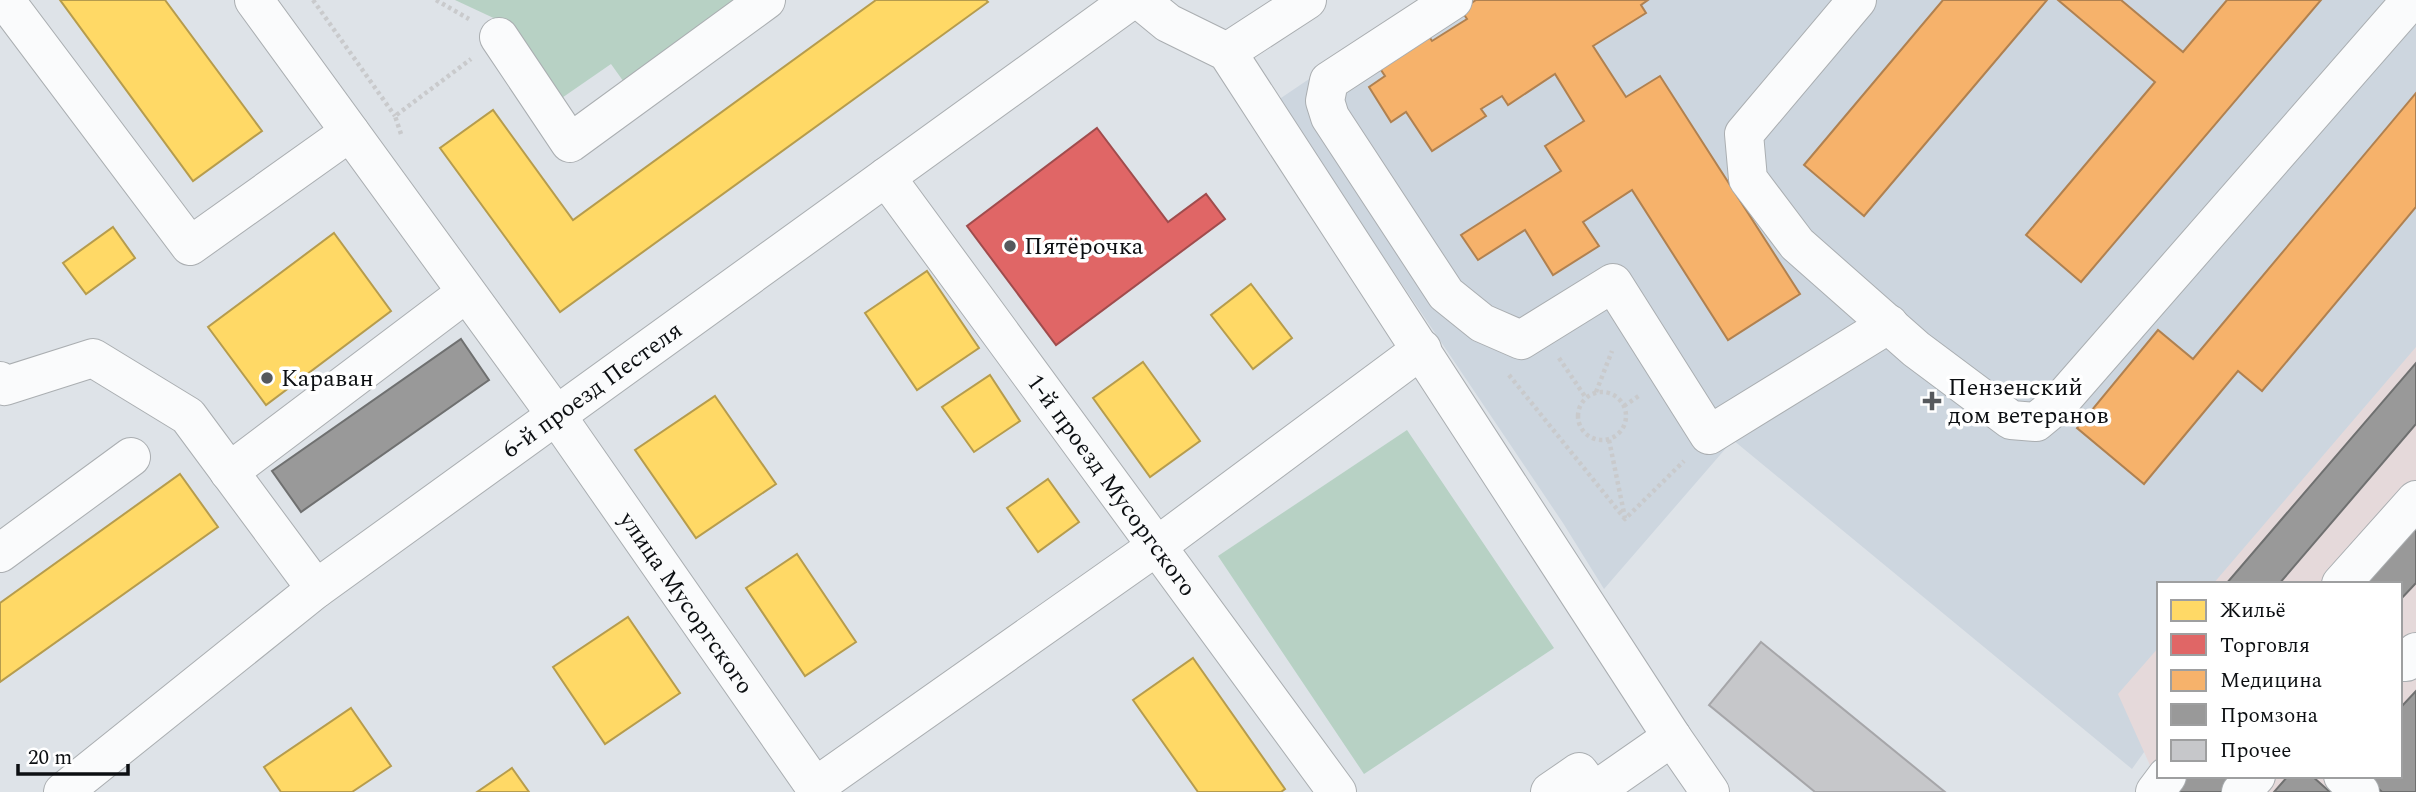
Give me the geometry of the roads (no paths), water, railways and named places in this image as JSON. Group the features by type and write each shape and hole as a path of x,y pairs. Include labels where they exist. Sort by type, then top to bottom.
{"street":[{"path":"5,0 190,246 350,132"},
{"name":"улица Мусоргского","path":"254,0 556,415 816,789"},
{"path":"499,37 570,143 766,0"},
{"name":"6-й проезд Пестеля","path":"63,792 316,589 1131,0"},
{"path":"1140,0 1168,23 1227,52 1710,792"},
{"path":"1227,52 1307,0"},
{"path":"1453,0 1329,81 1325,101 1330,117 1446,294 1482,323 1521,340 1614,283 1709,435 1889,324"},
{"path":"1857,0 1744,134 1748,179 1797,244 1916,349 2011,420 2036,422 2059,403 2411,0"},
{"name":"1-й проезд Мусоргского","path":"886,177 1337,792"},
{"path":"229,471 466,293"},
{"path":"816,789 1157,546 1422,349"},
{"path":"0,381 5,386 93,358 188,416 316,589"},
{"path":"0,553 131,457"},
{"path":"2343,582 2416,500"},
{"path":"2402,662 2406,662 2416,652"},
{"path":"1550,792 1579,772 1593,792 1672,737"},
{"path":"2241,792 2254,778"},
{"path":"2345,778 2360,792"}],"place":[{"name":"Пятёрочка","path":"1010,246"},
{"name":"Караван","path":"267,378"},
{"name":"Пензенский дом ветеранов","path":"1932,401"}]}
